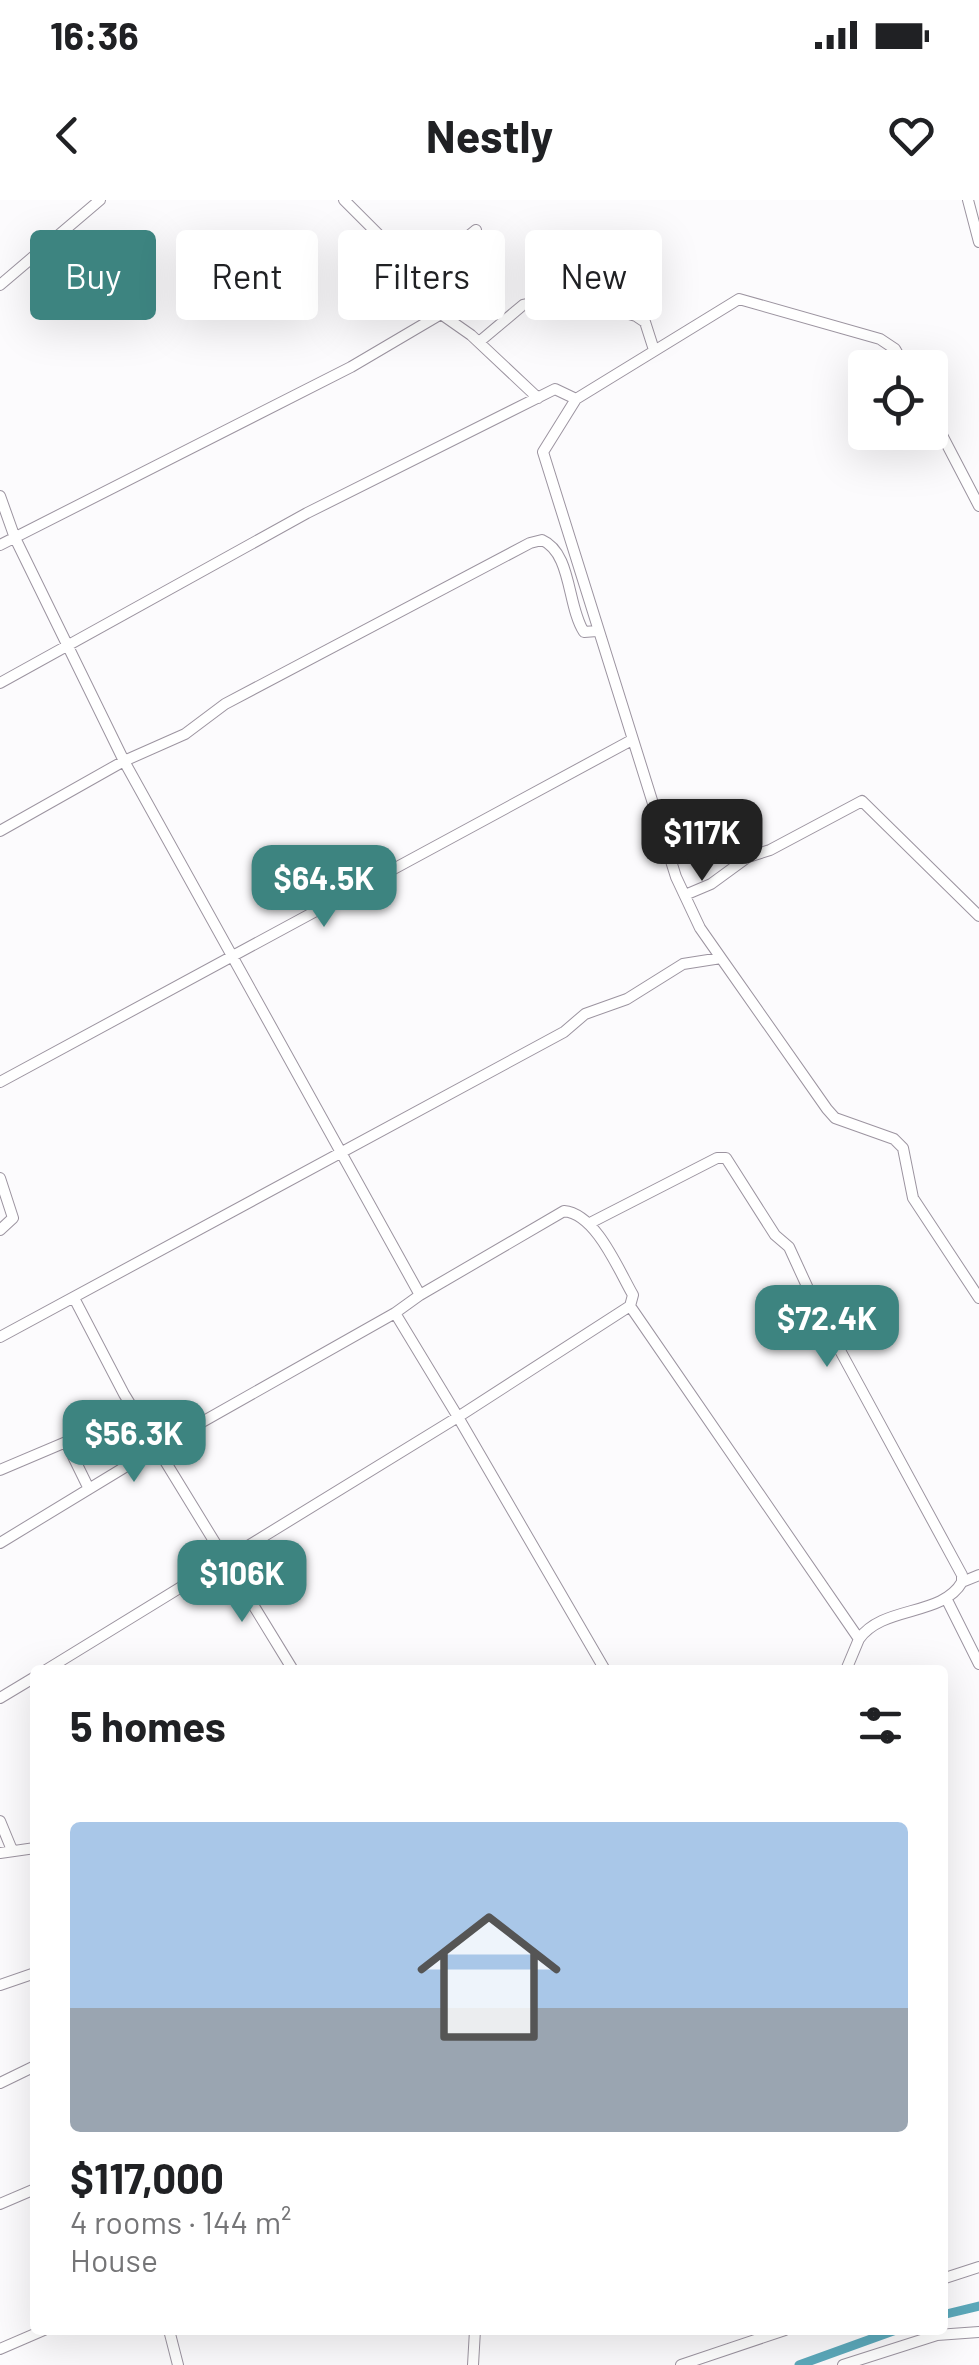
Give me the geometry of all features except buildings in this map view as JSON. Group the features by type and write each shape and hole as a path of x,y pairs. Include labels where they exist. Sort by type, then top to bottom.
{"street":[{"path":"0,284 100,200"},
{"path":"344,200 373,230"},
{"path":"968,200 979,242"},
{"path":"896,350 880,339 739,298 576,400 543,452 630,742 685,895 721,958 835,1118 894,1138 903,1148 913,1198 979,1298"},
{"path":"479,342 523,305 543,301 568,314 616,310 636,316 645,322 654,350"},
{"path":"0,545 351,367 431,320"},
{"path":"449,320 479,342 538,398"},
{"path":"0,683 307,513 555,389 576,400"},
{"path":"948,447 979,506"},
{"path":"0,496 15,538 124,760 230,958 420,1295"},
{"path":"0,831 124,760 185,734 226,704 542,540 560,559 581,627 590,633 597,631"},
{"path":"0,1082 630,742"},
{"path":"685,895 711,884 748,857 770,850 862,802 979,916"},
{"path":"0,1338 564,1032 585,1014 626,999 683,964 721,958"},
{"path":"592,1222 717,1158 726,1158 775,1235 789,1248 857,1384 957,1564 962,1582"},
{"path":"0,1178 13,1218 0,1230"},
{"path":"0,1543 158,1446 395,1313 564,1211 574,1212 592,1228 633,1294 630,1306 458,1417 54,1665"},
{"path":"74,1298 124,1394 290,1665"},
{"path":"630,1306 859,1640"},
{"path":"395,1313 603,1665"},
{"path":"0,1470 66,1442 89,1488"},
{"path":"848,1665 864,1632 903,1611 946,1598 962,1582 979,1575"},
{"path":"946,1598 979,1664"},
{"path":"0,1698 30,1683"},
{"path":"0,1821 6,1852"},
{"path":"0,1985 30,1975"},
{"path":"0,2083 30,2068"},
{"path":"0,2204 30,2191"},
{"path":"948,2277 979,2266"},
{"path":"948,2334 979,2332"},
{"path":"0,2349 32,2335"},
{"path":"170,2335 178,2365"},
{"path":"473,2365 475,2335"},
{"path":"681,2365 770,2335"},
{"path":"844,2365 936,2335"}],"waterway":[{"path":"948,2314 979,2306"},
{"path":"799,2365 882,2335"}]}
